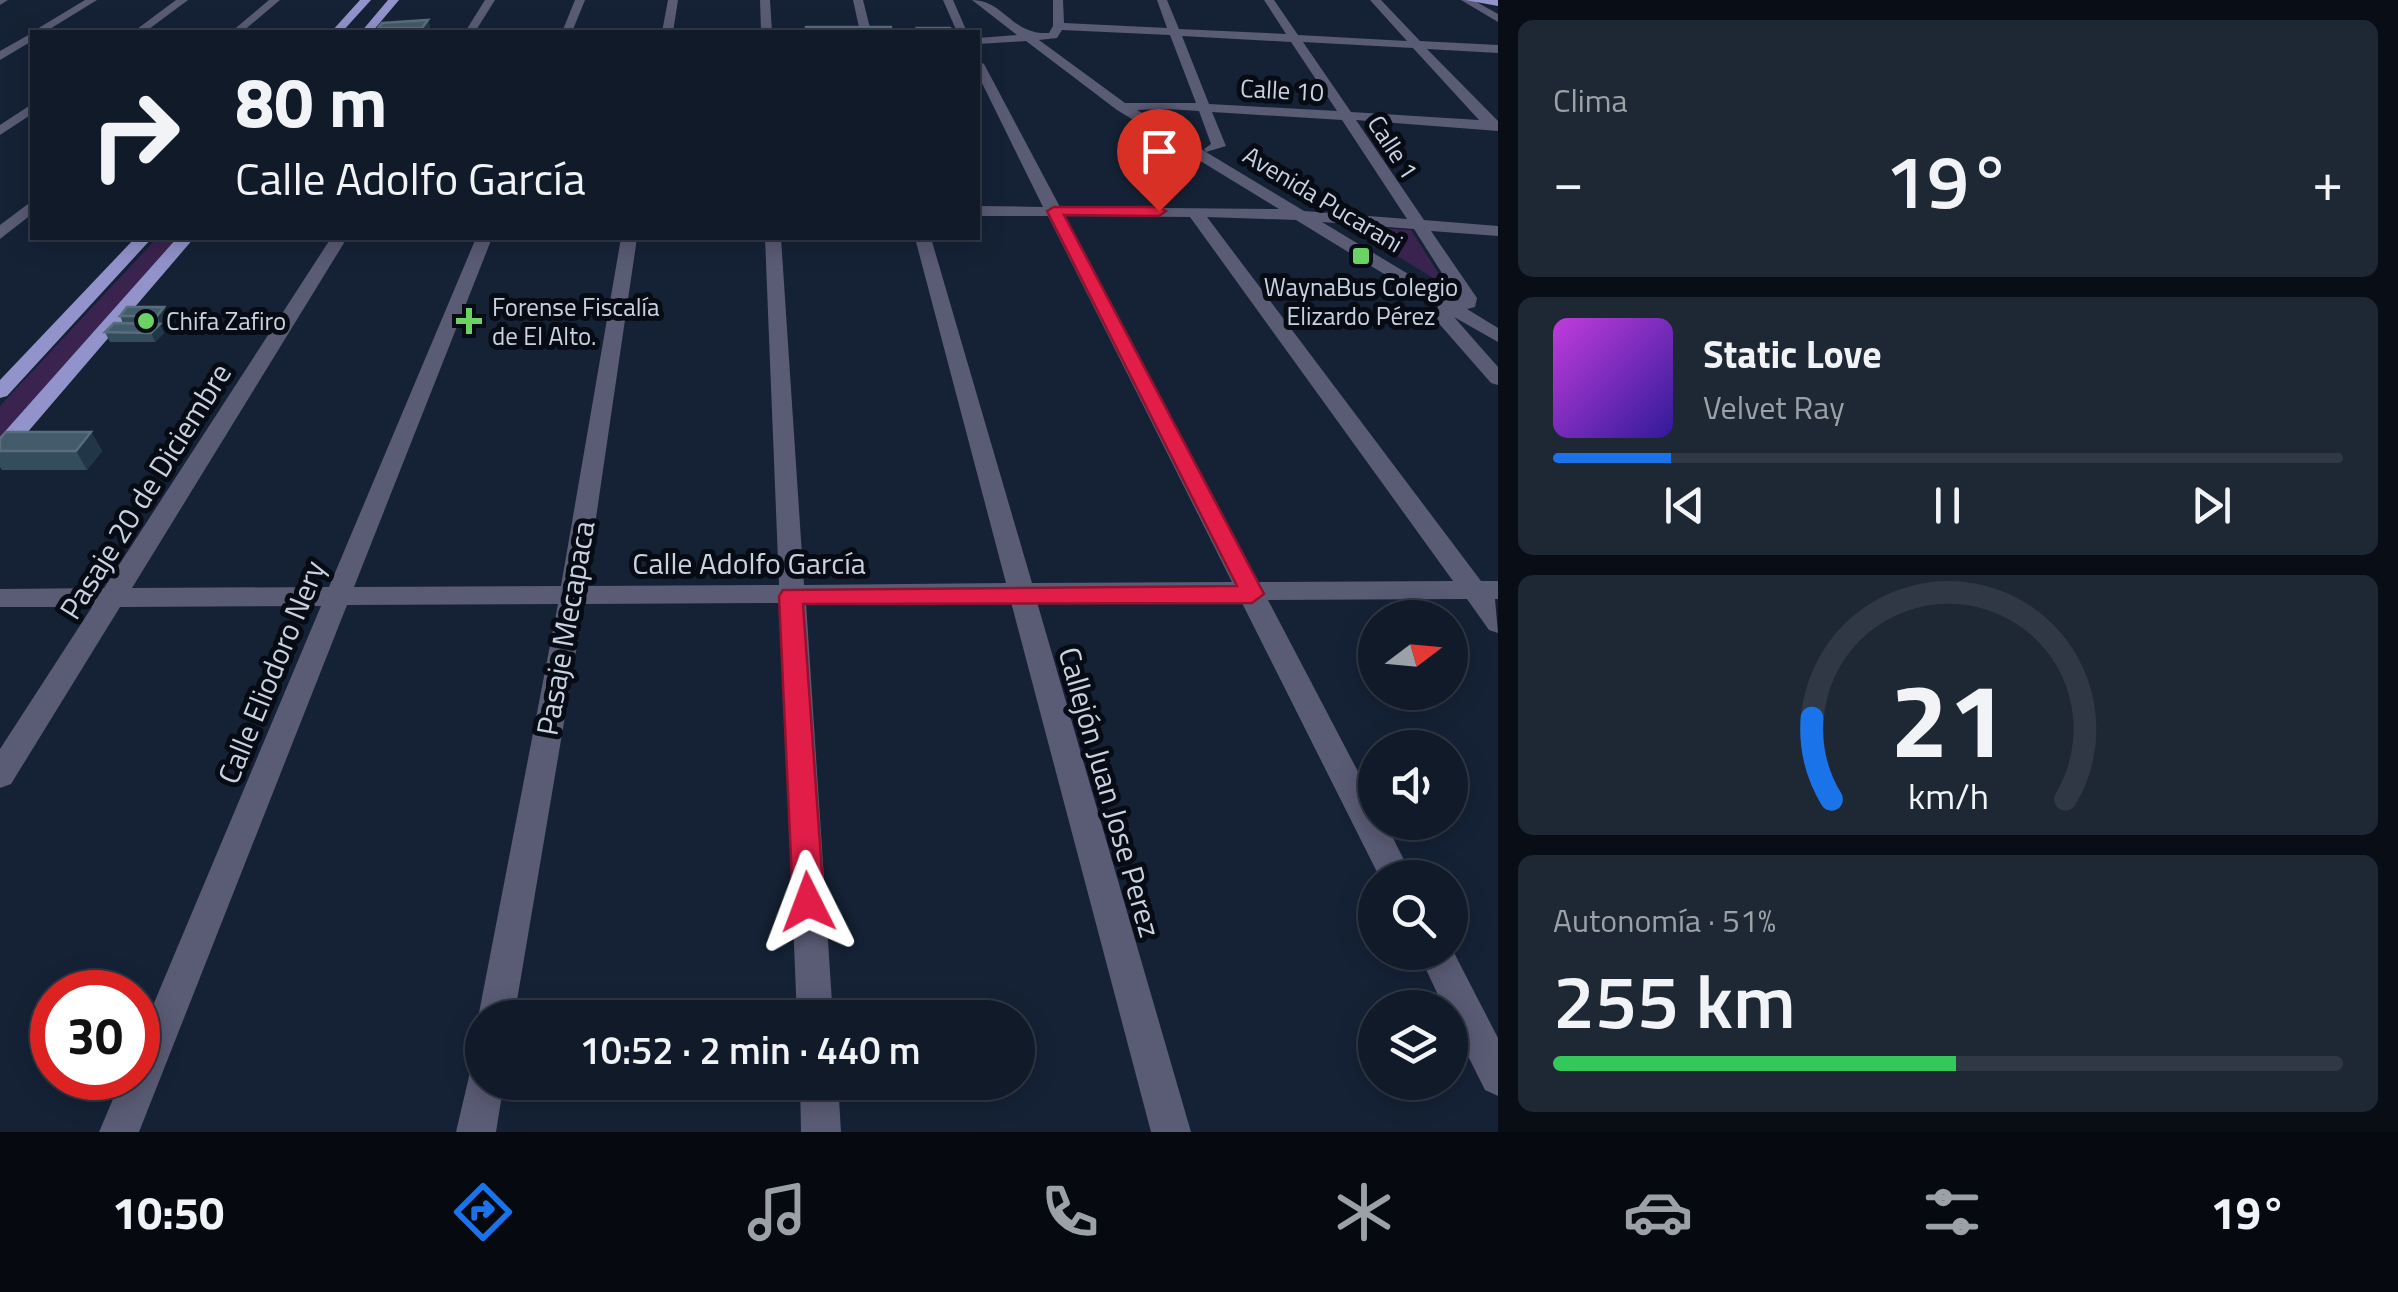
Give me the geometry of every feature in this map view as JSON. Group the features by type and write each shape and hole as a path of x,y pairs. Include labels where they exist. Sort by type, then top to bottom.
{"main road":[{"path":"338,30 366,0"},
{"path":"373,29 394,0"},
{"path":"0,392 142,240"},
{"path":"0,450 184,240"}],"street":[{"path":"45,30 92,0"},
{"path":"141,30 183,0"},
{"path":"238,30 275,0"},
{"path":"471,30 490,0"},
{"path":"568,30 580,0"},
{"path":"668,30 674,0"},
{"path":"765,0 767,30"},
{"path":"858,0 866,30"},
{"path":"948,0 961,30"},
{"name":"Avenida Pucarani","path":"978,0 1130,106 1303,216 1459,306 1498,324"},
{"name":"Avenida Pucarani","path":"992,0 1035,38"},
{"path":"980,41 1053,36 1059,26 1058,0"},
{"path":"1162,0 1219,146 1211,149"},
{"name":"Calle 1","path":"1269,0 1468,298 1442,315 1498,379"},
{"path":"1376,0 1412,44 1496,128"},
{"path":"1468,0 1490,3 1498,18"},
{"path":"1059,26 1498,49"},
{"path":"0,41 30,38"},
{"path":"0,56 30,39"},
{"path":"980,68 1387,860"},
{"name":"Avenida Pucarani","path":"1130,106 1327,218 1498,336"},
{"name":"Calle 10","path":"1130,106 1496,128"},
{"path":"0,131 30,109"},
{"path":"0,213 30,211"},
{"path":"0,234 30,211"},
{"path":"980,211 1194,211 1498,231"},
{"path":"1194,211 1486,590 1498,623"},
{"name":"Pasaje 20 de Diciembre","path":"0,775 338,240"},
{"name":"Calle Eliodoro Nery","path":"119,1132 483,240"},
{"name":"Pasaje Mecapaca","path":"499,1000 572,596 629,240"},
{"path":"773,240 814,1000"},
{"name":"Callejón Juan Jose Perez","path":"925,240 1171,1132"},
{"name":"Calle Adolfo García","path":"0,598 1486,590"},
{"path":"1444,970 1498,1077"},
{"path":"476,1132 482,1100"},
{"path":"820,1100 822,1132"}],"shaded area":[{"path":"1354,230 1411,230 1442,279 1435,279"},
{"path":"155,240 178,240 0,442 0,406"}],"building":[{"path":"428,20 422,28 378,28 382,23"},
{"path":"806,27 892,30 807,30"},
{"path":"917,28 951,30 918,30"},
{"path":"127,307 164,307 157,316 120,316"},
{"path":"114,323 160,324 151,333 105,332"},
{"path":"6,432 91,432 76,451 0,451 0,439"}],"place":[{"name":"WaynaBus Colegio Elizardo Pérez","path":"1361,256"},
{"name":"Chifa Zafiro","path":"146,321"},
{"name":"Forense Fiscalía de El Alto.","path":"469,321"}],"route":[{"path":"808,902 791,596 1252,594 1054,211 1159,211"}]}
